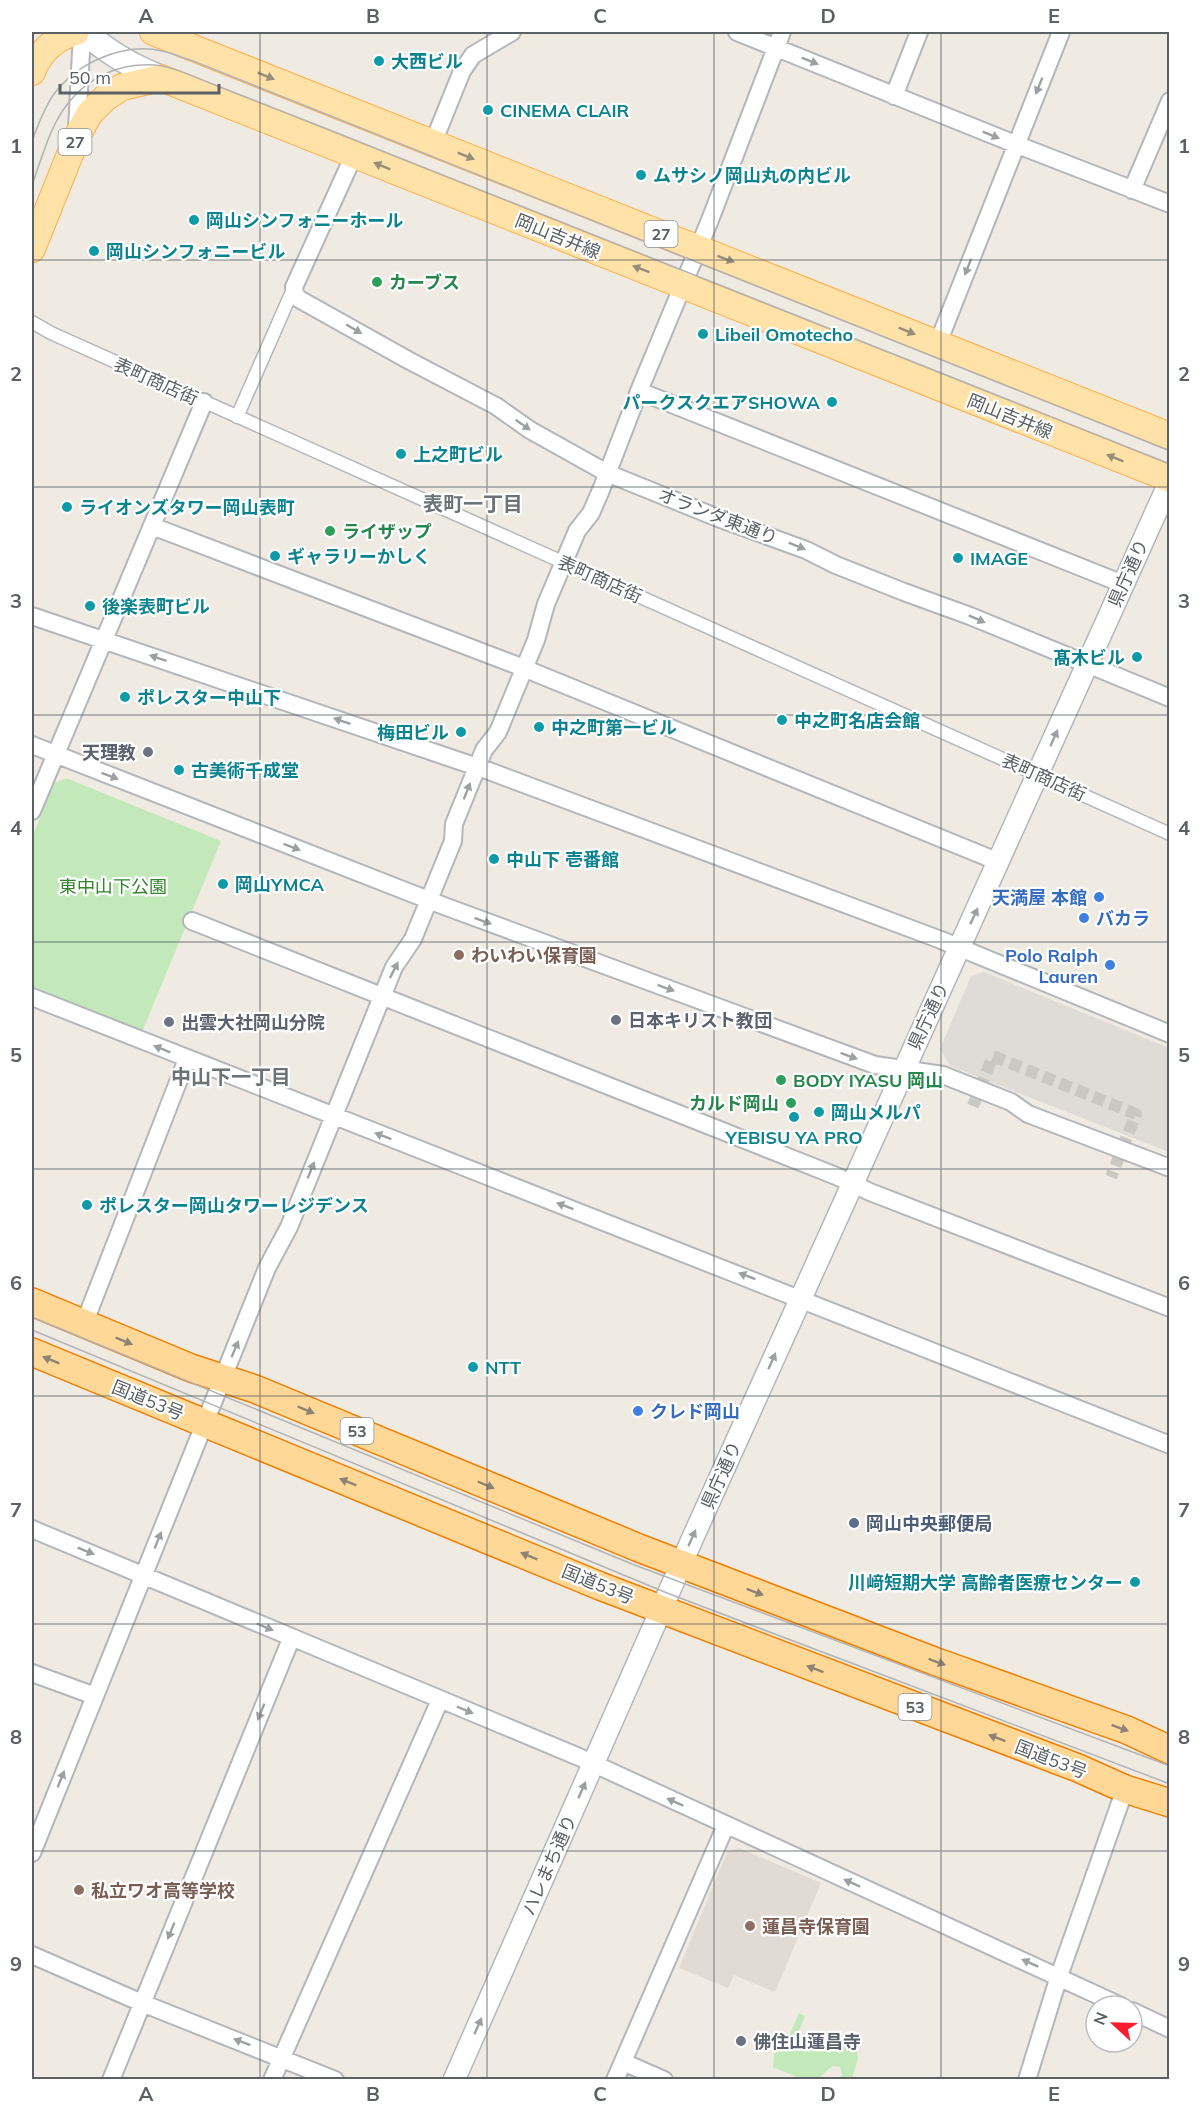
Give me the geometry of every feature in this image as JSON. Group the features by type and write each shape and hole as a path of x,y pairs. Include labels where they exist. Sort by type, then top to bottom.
{"highway":[{"name":"53","path":"32,1302 190,1368 255,1389 681,1564 1126,1730 1170,1750"},
{"name":"国道53号","path":"32,1352 661,1609 1078,1768 1125,1789 1170,1803"}],"main road":[{"path":"34,65 50,45 64,35 76,32"},
{"path":"83,32 131,66 161,78"},
{"name":"27","path":"155,32 1170,436"},
{"name":"27","path":"32,249 77,137 89,114 105,98 122,87 161,78"},
{"name":"岡山吉井線","path":"161,78 1170,480"}],"street":[{"path":"34,65 47,32"},
{"path":"77,137 83,32"},
{"path":"434,143 462,71 473,55 512,32"},
{"path":"737,32 780,39 894,96 1170,204"},
{"path":"894,96 919,32"},
{"path":"938,343 1061,32"},
{"path":"32,1852 38,1816 95,1696 267,1268 289,1227 394,967 413,939 453,841 454,824 484,750 498,732 525,669 537,640 546,604 577,531 591,513 699,249 780,39"},
{"path":"1132,190 1170,101"},
{"path":"237,417 298,294 354,155"},
{"name":"オランダ東通り","path":"298,294 408,360 496,406 530,430 607,473 795,546 1170,698"},
{"name":"表町商店街","path":"32,322 51,333 237,417 1170,834"},
{"path":"639,391 1123,584"},
{"path":"32,811 204,402"},
{"name":"県庁通り","path":"643,1649 1170,480"},
{"path":"152,526 525,669 999,862"},
{"path":"32,616 477,767 960,947 1170,1034"},
{"path":"32,745 428,900 875,1065 943,1075 1011,1102 1028,1114 1170,1168"},
{"path":"192,921 870,1192 1170,1308"},
{"path":"32,997 1170,1445"},
{"path":"84,1324 188,1059"},
{"path":"32,1529 594,1764 1096,1994"},
{"path":"111,2079 291,1639"},
{"name":"ハレまち通り","path":"454,2079 643,1649"},
{"path":"32,1673 95,1696"},
{"path":"272,2079 440,1700"},
{"path":"1027,2079 1059,1976 1125,1789"},
{"path":"615,2079 726,1825"},
{"path":"32,1955 142,2003 335,2079"},
{"path":"1144,2017 1170,2029"},
{"path":"622,2062 664,2079"}],"shaded area":[{"path":"984,972 1169,1048 1169,1152 950,1066 940,1049 971,976"},
{"name":"蓮昌寺保育園","path":"739,1848 821,1883 775,1992 734,1975 728,1988 679,1968 727,1852"}],"green space":[{"name":"東中山下公園","path":"66,778 221,841 142,1032 32,986 32,838 53,784"},
{"path":"799,2013 805,2016 798,2033 813,2039 811,2043 773,2051 780,2036 790,2034"},
{"path":"834,2042 857,2051 858,2058 852,2079 840,2079 842,2074 840,2067 832,2066 818,2079 802,2079 773,2067 774,2054 786,2050 812,2049"}],"tunnel":[{"path":"973,1106 993,1056 1136,1114 1111,1177"}],"tram line":[{"path":"32,141 50,99 64,83 88,64 117,52 147,49 166,52 1170,451"},
{"path":"32,185 47,142 62,111 86,85 107,73 130,66 154,65 169,68 1170,464"},
{"path":"32,1317 632,1564 1170,1766"},
{"path":"32,1330 667,1593 1170,1784"}],"place":[{"name":"大西ビル","path":"379,61"},
{"name":"CINEMA CLAIR","path":"488,110"},
{"name":"ムサシノ岡山丸の内ビル","path":"641,175"},
{"name":"岡山シンフォニーホール","path":"194,220"},
{"name":"岡山シンフォニービル","path":"94,251"},
{"name":"カーブス","path":"377,282"},
{"name":"Libeil Omotecho","path":"703,334"},
{"name":"パークスクエアSHOWA","path":"832,402"},
{"name":"上之町ビル","path":"401,454"},
{"name":"ライオンズタワー岡山表町","path":"67,507"},
{"name":"ライザップ","path":"330,531"},
{"name":"ギャラリーかしく","path":"275,556"},
{"name":"IMAGE","path":"958,558"},
{"name":"後楽表町ビル","path":"90,606"},
{"name":"髙木ビル","path":"1137,657"},
{"name":"ポレスター中山下","path":"125,697"},
{"name":"中之町名店会館","path":"782,720"},
{"name":"中之町第一ビル","path":"539,727"},
{"name":"梅田ビル","path":"461,732"},
{"name":"天理教","path":"148,752"},
{"name":"古美術千成堂","path":"179,770"},
{"name":"中山下 壱番館","path":"494,859"},
{"name":"岡山YMCA","path":"223,884"},
{"name":"天満屋 本館","path":"1099,897"},
{"name":"バカラ","path":"1084,918"},
{"name":"わいわい保育園","path":"459,955"},
{"name":"Polo Ralph Lauren","path":"1110,965"},
{"name":"日本キリスト教団","path":"616,1020"},
{"name":"出雲大社岡山分院","path":"169,1022"},
{"name":"BODY IYASU 岡山","path":"781,1080"},
{"name":"カルド岡山","path":"791,1103"},
{"name":"岡山メルパ","path":"819,1112"},
{"name":"YEBISU YA PRO","path":"794,1117"},
{"name":"ポレスター岡山タワーレジデンス","path":"87,1205"},
{"name":"NTT","path":"473,1367"},
{"name":"クレド岡山","path":"638,1411"},
{"name":"岡山中央郵便局","path":"854,1523"},
{"name":"川﨑短期大学 高齢者医療センター","path":"1135,1582"},
{"name":"私立ワオ高等学校","path":"79,1890"},
{"name":"蓮昌寺保育園","path":"750,1926"},
{"name":"佛住山蓮昌寺","path":"741,2041"}],"district":[{"name":"表町一丁目","path":"473,503"},
{"name":"中山下一丁目","path":"231,1076"}]}
